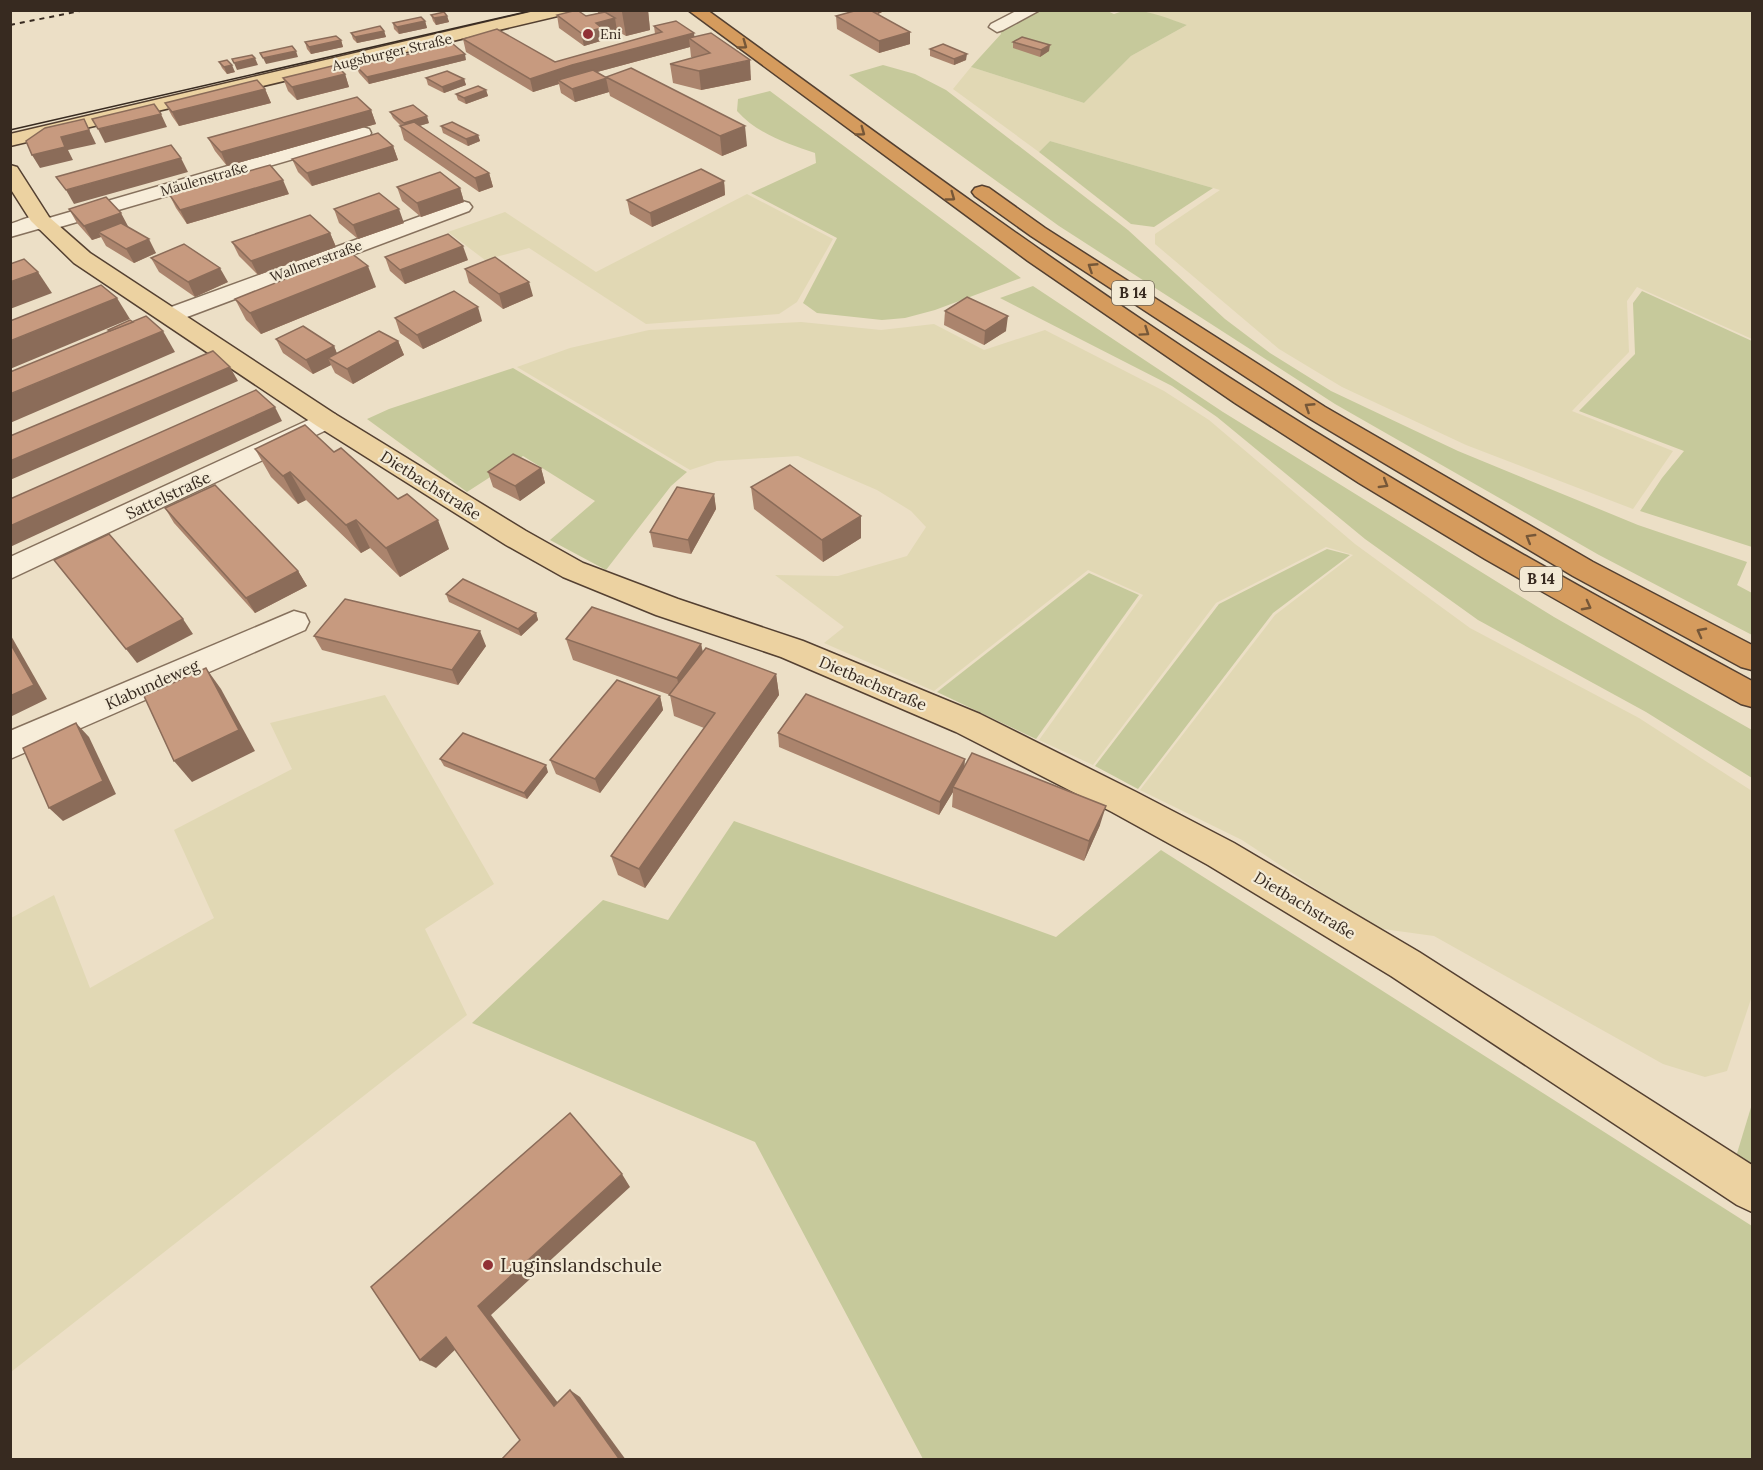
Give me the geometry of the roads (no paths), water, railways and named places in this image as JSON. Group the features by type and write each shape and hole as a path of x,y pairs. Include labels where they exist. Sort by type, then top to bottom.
{"highway":[{"name":"B 14","path":"696,10 1015,244 1243,398 1570,596 1752,695"},
{"name":"B 14","path":"912,142 1038,232 1316,412 1583,569 1752,659"}],"main road":[{"name":"Augsburger Straße","path":"10,140 193,99 562,10"},
{"name":"Dietbachstraße","path":"10,171 25,198 44,223 82,258 108,287 171,315 209,353 326,420 516,538 573,570 667,607 792,650 968,723 1211,849 1405,964 1752,1190"}],"street":[{"path":"998,27 1032,10"},
{"name":"Mäulenstraße","path":"10,231 362,133"},
{"name":"Wallmerstraße","path":"171,315 462,207"},
{"name":"Sattelstraße","path":"10,568 326,420"},
{"name":"Klabundeweg","path":"10,746 294,622"}],"tram line":[{"path":"10,130 534,10"}],"railway":[{"path":"10,25 85,10"}],"place":[{"name":"Eni","path":"588,34"},
{"name":"Luginslandschule","path":"488,1265"}]}
